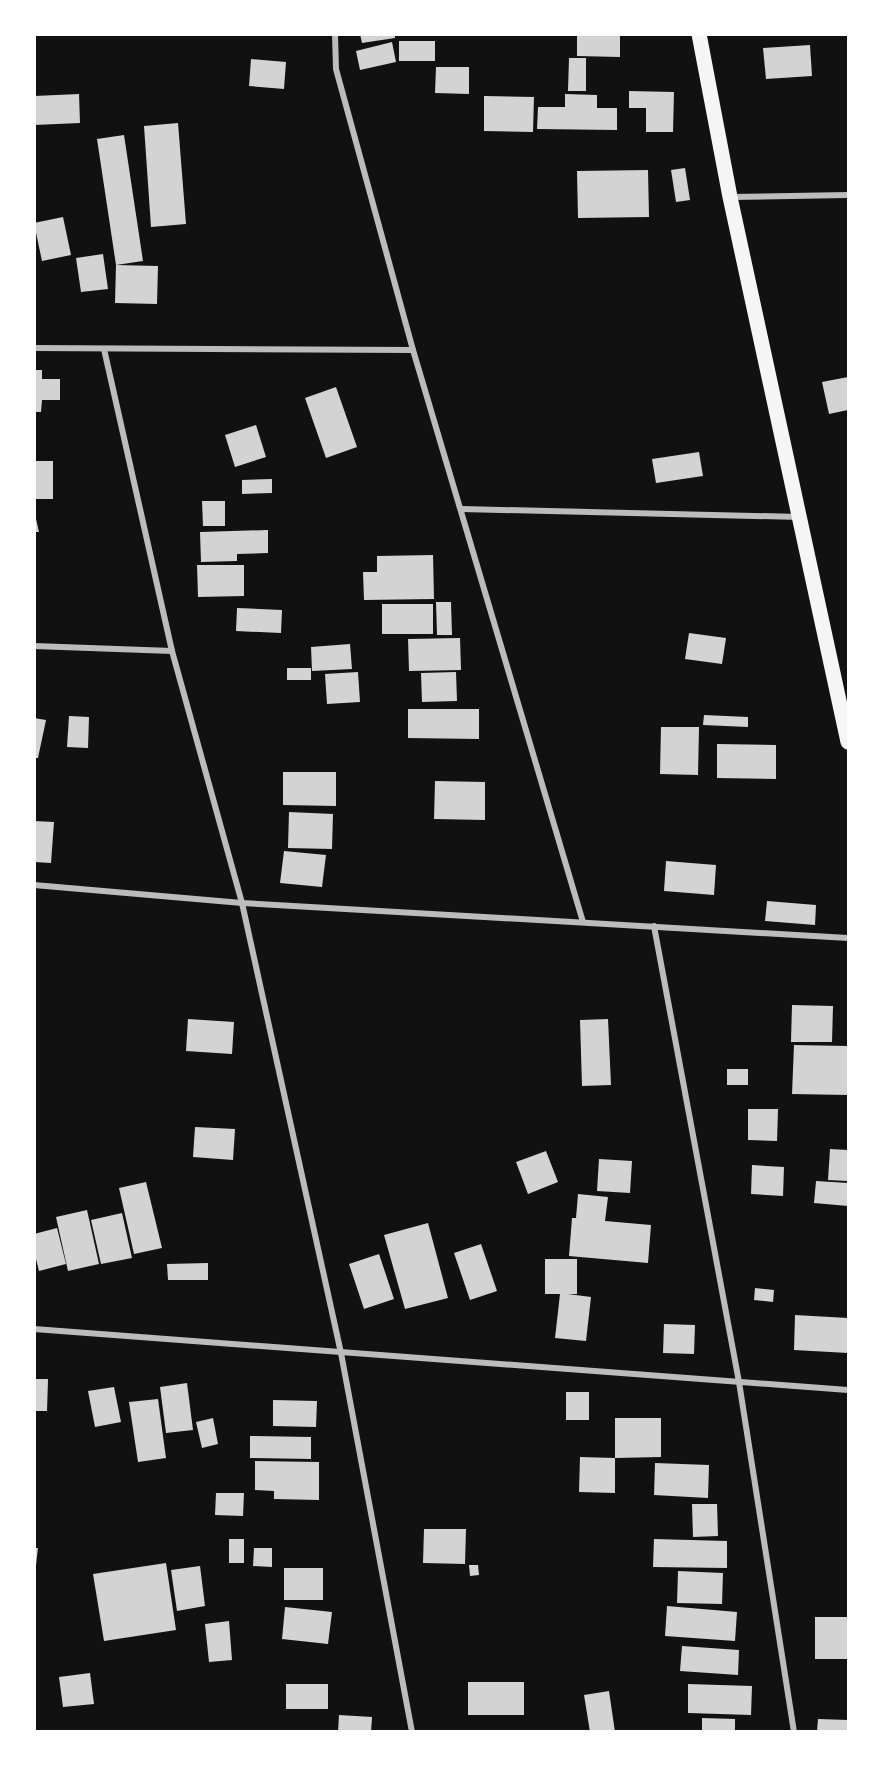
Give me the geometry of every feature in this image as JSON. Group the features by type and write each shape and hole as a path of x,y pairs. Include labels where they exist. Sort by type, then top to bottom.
{"main road":[{"path":"699,34 730,197 849,742"}],"street":[{"path":"335,34 336,69 413,350 583,922"},
{"path":"730,197 849,195"},
{"path":"34,348 413,350"},
{"path":"104,349 172,651 242,903 341,1353 412,1731"},
{"path":"462,509 800,517"},
{"path":"34,646 172,651"},
{"path":"34,885 242,903 849,938"},
{"path":"654,926 739,1382 794,1731"},
{"path":"34,1329 849,1390"}],"building":[{"path":"360,34 395,34 395,38 362,43"},
{"path":"577,34 620,34 620,57 577,56"},
{"path":"399,41 435,41 435,61 399,61"},
{"path":"392,42 396,62 360,70 356,51"},
{"path":"810,45 812,76 766,79 763,48"},
{"path":"569,58 586,58 586,91 568,91"},
{"path":"251,59 286,62 284,89 249,86"},
{"path":"436,67 469,67 469,94 435,93"},
{"path":"629,91 674,92 673,132 646,132 646,108 629,108"},
{"path":"79,94 80,123 34,125 34,96"},
{"path":"565,94 597,95 597,108 617,108 617,130 537,129 538,107 565,107"},
{"path":"484,96 534,97 533,132 484,131"},
{"path":"178,123 186,224 151,227 144,126"},
{"path":"124,135 143,261 116,265 97,139"},
{"path":"685,168 690,200 676,202 671,170"},
{"path":"648,170 649,217 578,218 577,171"},
{"path":"63,217 71,255 42,261 34,223"},
{"path":"103,254 108,289 81,292 76,258"},
{"path":"116,265 158,266 157,304 115,303"},
{"path":"34,370 42,370 42,379 60,379 60,400 42,400 41,412 34,412"},
{"path":"848,377 848,410 829,414 822,382"},
{"path":"336,387 357,447 326,458 305,398"},
{"path":"256,425 266,457 235,467 225,435"},
{"path":"699,452 703,476 656,483 652,459"},
{"path":"34,461 53,461 53,499 34,499"},
{"path":"272,479 272,493 242,494 242,480"},
{"path":"202,501 225,501 225,526 203,526"},
{"path":"34,510 39,532 34,532"},
{"path":"268,530 268,553 237,554 237,561 201,562 200,532"},
{"path":"433,555 434,599 364,600 363,572 377,572 377,556"},
{"path":"197,565 244,565 244,596 198,597"},
{"path":"436,602 451,602 452,635 437,635"},
{"path":"382,604 433,604 433,634 382,634"},
{"path":"237,608 282,610 281,633 236,631"},
{"path":"689,633 726,638 722,664 685,659"},
{"path":"460,638 461,670 409,671 408,639"},
{"path":"350,644 352,669 312,671 311,647"},
{"path":"287,668 311,668 311,680 287,680"},
{"path":"358,672 360,702 327,704 325,674"},
{"path":"456,672 457,701 422,702 421,673"},
{"path":"408,709 479,709 479,739 408,738"},
{"path":"704,715 748,717 748,727 703,725"},
{"path":"69,716 89,717 88,748 67,747"},
{"path":"34,718 46,720 38,758 34,758"},
{"path":"661,727 699,727 698,775 660,774"},
{"path":"717,744 776,745 776,779 717,778"},
{"path":"283,772 336,772 336,806 283,805"},
{"path":"435,781 485,782 485,820 434,819"},
{"path":"289,812 333,814 332,849 288,848"},
{"path":"34,821 54,822 51,863 34,862"},
{"path":"284,851 326,855 322,887 280,883"},
{"path":"666,861 716,865 714,895 664,891"},
{"path":"767,901 816,905 815,925 765,921"},
{"path":"792,1005 833,1006 832,1042 791,1042"},
{"path":"188,1019 234,1022 232,1054 186,1051"},
{"path":"608,1019 611,1085 582,1086 580,1020"},
{"path":"794,1045 848,1046 848,1095 792,1094"},
{"path":"727,1069 748,1069 748,1085 727,1085"},
{"path":"748,1109 778,1109 777,1141 748,1140"},
{"path":"195,1127 235,1129 233,1160 193,1157"},
{"path":"830,1149 848,1150 848,1181 828,1180"},
{"path":"546,1151 558,1182 528,1194 516,1162"},
{"path":"599,1159 632,1161 630,1193 597,1191"},
{"path":"752,1165 784,1167 783,1196 751,1194"},
{"path":"816,1181 848,1183 848,1206 814,1203"},
{"path":"146,1182 162,1248 134,1254 119,1188"},
{"path":"578,1194 608,1197 605,1221 651,1225 648,1263 569,1256 572,1218 576,1218"},
{"path":"87,1210 99,1264 68,1271 56,1217"},
{"path":"122,1213 132,1258 101,1264 91,1220"},
{"path":"428,1223 448,1298 405,1309 384,1235"},
{"path":"57,1228 66,1264 39,1271 34,1251 34,1234"},
{"path":"481,1244 497,1291 470,1300 454,1253"},
{"path":"379,1254 394,1299 364,1309 349,1264"},
{"path":"545,1259 577,1259 577,1294 568,1294 591,1297 586,1341 555,1338 560,1294 545,1294"},
{"path":"208,1263 208,1280 168,1280 167,1264"},
{"path":"755,1288 774,1290 773,1302 754,1300"},
{"path":"795,1315 848,1318 848,1353 794,1350"},
{"path":"664,1324 695,1325 694,1354 663,1353"},
{"path":"34,1379 48,1379 47,1411 34,1411"},
{"path":"187,1383 193,1430 166,1433 160,1387"},
{"path":"114,1387 121,1422 95,1427 88,1391"},
{"path":"566,1392 589,1392 589,1420 566,1420"},
{"path":"158,1399 166,1458 138,1462 129,1402"},
{"path":"273,1400 317,1401 316,1427 273,1426"},
{"path":"213,1418 218,1444 202,1448 196,1422"},
{"path":"615,1418 661,1418 661,1457 615,1458"},
{"path":"250,1436 311,1437 311,1459 250,1458"},
{"path":"580,1457 615,1458 615,1493 579,1492"},
{"path":"255,1461 319,1462 319,1500 274,1499 274,1491 255,1490"},
{"path":"655,1463 709,1465 708,1498 654,1495"},
{"path":"216,1493 244,1493 243,1516 215,1515"},
{"path":"692,1504 717,1504 718,1536 693,1537"},
{"path":"424,1529 466,1529 465,1564 423,1563"},
{"path":"229,1539 244,1539 244,1563 229,1563"},
{"path":"654,1539 727,1541 727,1568 653,1567"},
{"path":"34,1548 38,1548 36,1565 34,1565"},
{"path":"254,1548 272,1548 272,1567 253,1566"},
{"path":"166,1563 176,1630 104,1641 93,1574"},
{"path":"469,1565 478,1565 479,1575 470,1576"},
{"path":"200,1566 205,1606 177,1611 171,1570"},
{"path":"284,1568 323,1568 323,1600 284,1600"},
{"path":"678,1571 723,1573 722,1604 677,1603"},
{"path":"667,1606 737,1612 735,1641 665,1636"},
{"path":"285,1607 332,1612 328,1644 282,1639"},
{"path":"815,1617 848,1617 848,1659 815,1659"},
{"path":"229,1621 232,1660 209,1662 205,1624"},
{"path":"682,1646 739,1650 738,1675 680,1671"},
{"path":"90,1673 94,1704 63,1707 59,1677"},
{"path":"468,1682 524,1682 524,1715 468,1715"},
{"path":"286,1684 328,1684 328,1709 286,1709"},
{"path":"688,1684 752,1686 751,1715 688,1713"},
{"path":"609,1691 615,1732 590,1732 584,1695"},
{"path":"339,1715 372,1717 371,1732 338,1732"},
{"path":"702,1718 735,1719 735,1732 702,1732"},
{"path":"818,1719 848,1720 848,1732 817,1732"}]}
